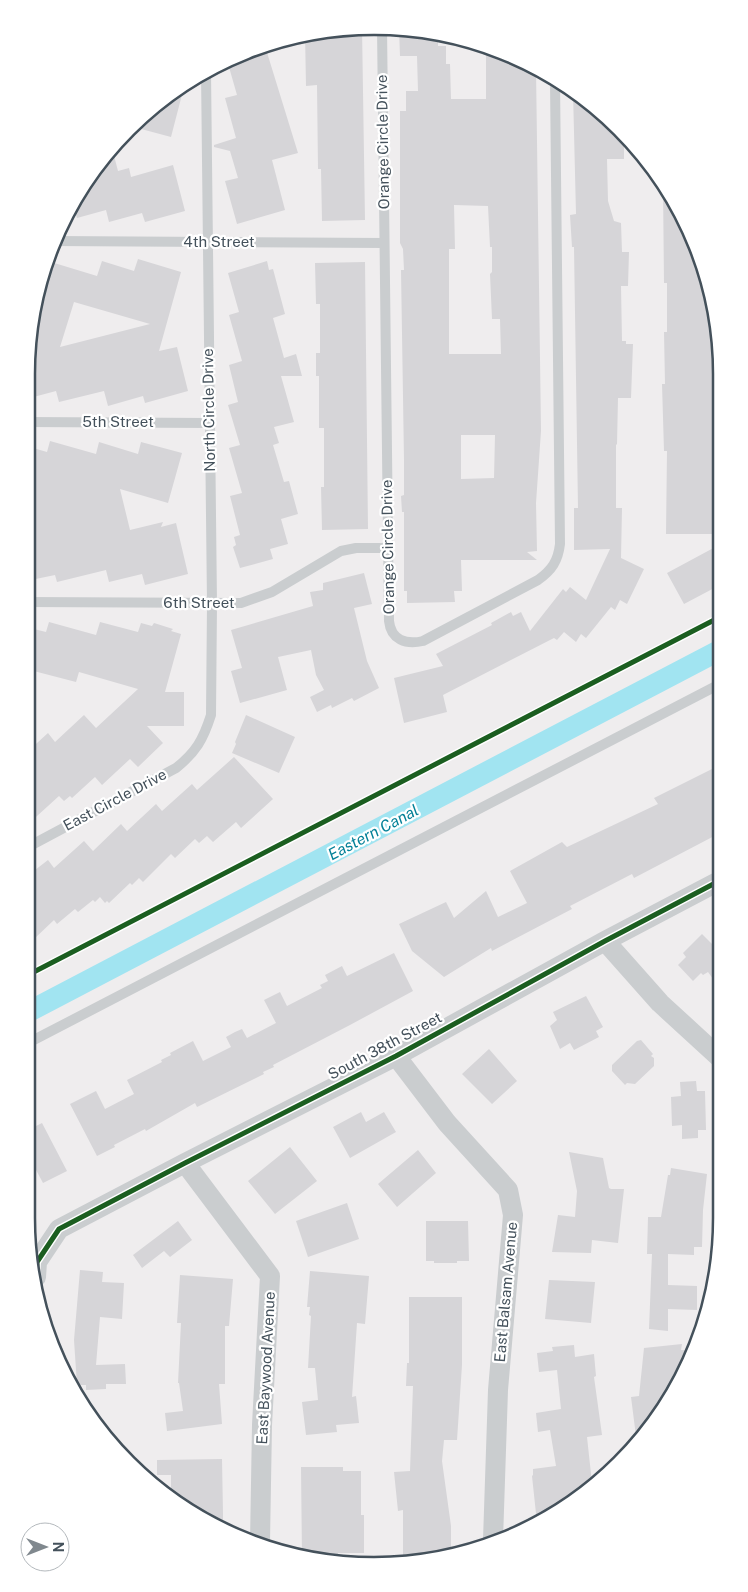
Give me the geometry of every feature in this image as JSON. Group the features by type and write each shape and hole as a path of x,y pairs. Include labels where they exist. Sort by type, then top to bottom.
{"street":[{"name":"South 38th Street","path":"38,1261 59,1229 396,1056 605,940 713,884"},
{"path":"605,940 660,1003 713,1052"},
{"name":"East Balsam Avenue","path":"396,1056 447,1123 508,1190 514,1215 498,1390 492,1536"},
{"name":"East Baywood Avenue","path":"185,1163 270,1276 262,1424 260,1537"}],"lane":[{"name":"Orange Circle Drive","path":"382,35 390,628 394,636 408,643 423,641 538,580 554,566 558,556 560,544 555,87"},
{"name":"North Circle Drive","path":"199,746 211,715 212,604 206,79"},
{"name":"4th Street","path":"62,241 384,243"},
{"name":"5th Street","path":"35,422 209,423"},
{"name":"6th Street","path":"35,602 241,603 262,596 341,551 356,548 388,548"},
{"path":"35,1039 713,688"},
{"name":"East Circle Drive","path":"35,843 161,777 188,758 199,746"}],"building":[{"path":"362,36 365,220 322,221 321,169 318,169 317,85 306,86 305,43 330,38"},
{"path":"399,36 438,42 438,46 446,46 446,64 450,64 451,99 486,99 486,54 536,76 541,431 536,503 537,551 527,552 537,560 461,560 462,591 454,591 455,602 407,603 407,591 404,591 404,512 402,512 401,496 404,495 404,460 401,270 404,270 403,249 400,243 400,111 406,111 406,91 418,91 417,56 400,56","holes":["454,205 488,206 490,247 492,247 492,272 490,274 492,319 500,319 501,354 449,354 449,249 455,249","461,435 495,435 494,478 461,479"]},
{"path":"267,52 298,153 272,160 285,210 237,224 225,181 238,178 230,151 214,147 214,145 236,138 225,98 237,95 229,68"},
{"path":"182,95 171,137 140,129"},
{"path":"573,100 598,119 624,145 624,159 607,159 608,201 614,221 621,223 622,252 629,252 628,286 621,286 622,341 626,341 626,344 633,344 631,398 618,398 616,508 622,508 621,558 644,569 627,604 620,600 615,610 611,607 586,638 581,634 576,642 564,632 557,640 554,638 443,695 447,712 404,723 394,678 443,666 436,654 492,625 491,623 511,612 513,616 521,612 530,631 563,589 566,592 570,587 586,600 610,549 574,550 574,508 578,508 574,247 572,247 570,215 576,214"},
{"path":"114,156 118,171 129,168 131,177 173,165 185,211 145,222 142,213 109,222 106,210 77,218 76,215 74,215 80,204"},
{"path":"663,197 678,224 695,265 710,330 713,374 713,534 666,534 667,451 664,451 662,384 665,384 664,332 667,332 667,283 664,283"},
{"path":"138,259 181,272 159,351 177,347 188,391 145,403 143,396 108,406 104,391 59,402 56,391 35,397 38,330 54,263 97,276 102,261 134,271","holes":["74,302 150,324 60,347"]},
{"path":"267,261 269,270 273,269 285,314 273,318 284,358 296,354 302,376 281,376 294,422 274,427 279,443 273,445 284,482 289,481 298,514 281,519 288,544 270,549 273,559 240,568 233,547 236,545 234,537 240,535 230,496 242,493 229,448 240,445 228,405 238,402 229,365 242,361 229,315 239,312 228,273"},
{"path":"365,262 368,529 322,530 321,487 324,487 324,428 319,428 319,376 316,376 316,353 320,353 320,304 316,304 315,263"},
{"path":"50,441 96,454 99,442 138,454 141,442 182,453 168,503 120,489 130,530 163,522 161,527 176,523 188,574 145,585 142,574 109,582 106,570 57,582 55,575 35,579 35,449 47,452"},
{"path":"713,548 713,589 684,604 667,573"},
{"path":"364,573 372,604 354,608 367,661 379,688 354,701 352,698 332,708 331,705 317,712 310,697 324,690 316,675 311,650 278,657 287,690 240,703 231,671 242,668 231,630 313,606 310,592 323,590 323,583"},
{"path":"49,622 96,635 100,622 138,632 141,623 152,626 154,623 173,629 171,631 181,634 165,692 184,692 184,726 147,726 163,743 138,767 130,759 102,785 95,777 72,798 70,796 64,801 59,796 35,818 35,745 48,733 55,742 84,715 96,728 138,689 79,672 76,682 35,671 35,629 46,632"},
{"path":"246,715 295,737 279,773 232,753"},
{"path":"234,757 273,799 241,828 236,822 213,842 207,836 199,843 195,839 175,858 171,854 143,882 139,878 132,885 130,883 109,903 107,901 105,903 100,897 78,912 75,909 57,924 54,920 35,938 35,870 48,860 54,868 84,841 93,851 121,824 127,831 156,804 162,811 192,784 197,790"},
{"path":"713,768 713,837 634,878 632,874 570,906 572,909 492,951 491,948 444,977 412,951 399,924 446,902 454,918 486,891 498,917 527,903 510,871 562,842 567,847 658,804 654,798"},
{"path":"702,934 713,945 713,979 708,972 703,975 701,973 693,981 678,965 686,957 683,953"},
{"path":"394,953 413,991 273,1065 274,1067 263,1072 264,1074 197,1107 195,1103 146,1131 145,1129 114,1145 115,1147 97,1156 70,1104 96,1091 105,1109 134,1094 127,1080 162,1062 161,1060 171,1055 170,1053 193,1041 203,1061 231,1047 226,1037 235,1032 242,1029 247,1038 276,1023 264,1000 280,992 287,1006 322,988 320,985 328,981 325,975 342,966 347,976"},
{"path":"586,996 603,1027 596,1031 599,1037 574,1050 570,1043 560,1049 550,1026 557,1020 553,1012"},
{"path":"641,1040 653,1054 651,1056 654,1058 654,1066 635,1084 627,1083 625,1085 612,1071 612,1065 637,1041"},
{"path":"489,1049 517,1081 492,1104 462,1074"},
{"path":"696,1081 697,1091 705,1091 706,1130 698,1130 698,1138 682,1139 682,1125 672,1126 671,1097 681,1096 680,1082"},
{"path":"361,1112 366,1122 384,1112 396,1132 350,1158 333,1127"},
{"path":"42,1123 67,1171 43,1183 35,1168 35,1126"},
{"path":"290,1147 317,1181 275,1214 248,1181"},
{"path":"418,1150 436,1173 397,1207 378,1184"},
{"path":"569,1152 603,1158 609,1188 624,1189 618,1243 592,1240 591,1253 552,1252 558,1215 575,1217 577,1191"},
{"path":"671,1168 707,1174 703,1210 702,1247 694,1247 694,1255 668,1254 668,1285 697,1286 697,1310 668,1309 668,1331 649,1329 652,1254 647,1254 648,1217 661,1217 668,1175 670,1175"},
{"path":"347,1203 359,1239 308,1257 296,1221"},
{"path":"178,1221 192,1240 170,1257 164,1251 142,1268 133,1255"},
{"path":"426,1221 468,1221 469,1261 434,1263 434,1261 426,1261"},
{"path":"80,1270 103,1272 102,1282 124,1283 122,1319 100,1317 96,1365 125,1364 126,1384 106,1384 106,1389 86,1390 86,1385 79,1385 77,1381 74,1340"},
{"path":"310,1271 369,1276 365,1324 357,1323 352,1397 356,1396 359,1423 336,1425 337,1432 306,1435 302,1402 318,1400 315,1368 308,1368 311,1316 309,1315 310,1307 307,1307"},
{"path":"180,1275 233,1279 229,1326 225,1326 225,1384 219,1384 222,1424 167,1431 165,1413 183,1411 178,1383 181,1323 177,1323"},
{"path":"549,1280 595,1282 591,1323 545,1319"},
{"path":"409,1297 462,1297 462,1365 457,1440 444,1440 442,1461 451,1526 451,1548 403,1555 403,1510 398,1511 394,1472 410,1471 413,1386 406,1386 407,1363 409,1363"},
{"path":"682,1344 681,1350 686,1350 668,1388 636,1433 631,1397 639,1396 644,1348"},
{"path":"574,1345 575,1357 594,1354 596,1376 594,1377 602,1435 587,1437 591,1478 536,1516 533,1469 556,1466 550,1430 538,1432 536,1413 561,1409 557,1370 539,1372 537,1353 553,1351 552,1347"},
{"path":"222,1459 223,1521 204,1512 171,1489 171,1475 157,1475 157,1460"},
{"path":"301,1467 343,1467 343,1471 361,1471 361,1515 364,1515 364,1553 338,1553 338,1555 302,1549"}],"waterway":[{"name":"Eastern Canal","path":"35,1008 713,654"}],"cycle path":[{"path":"35,971 713,621"},
{"path":"38,1261 59,1229 396,1056 605,941 713,884"}]}
